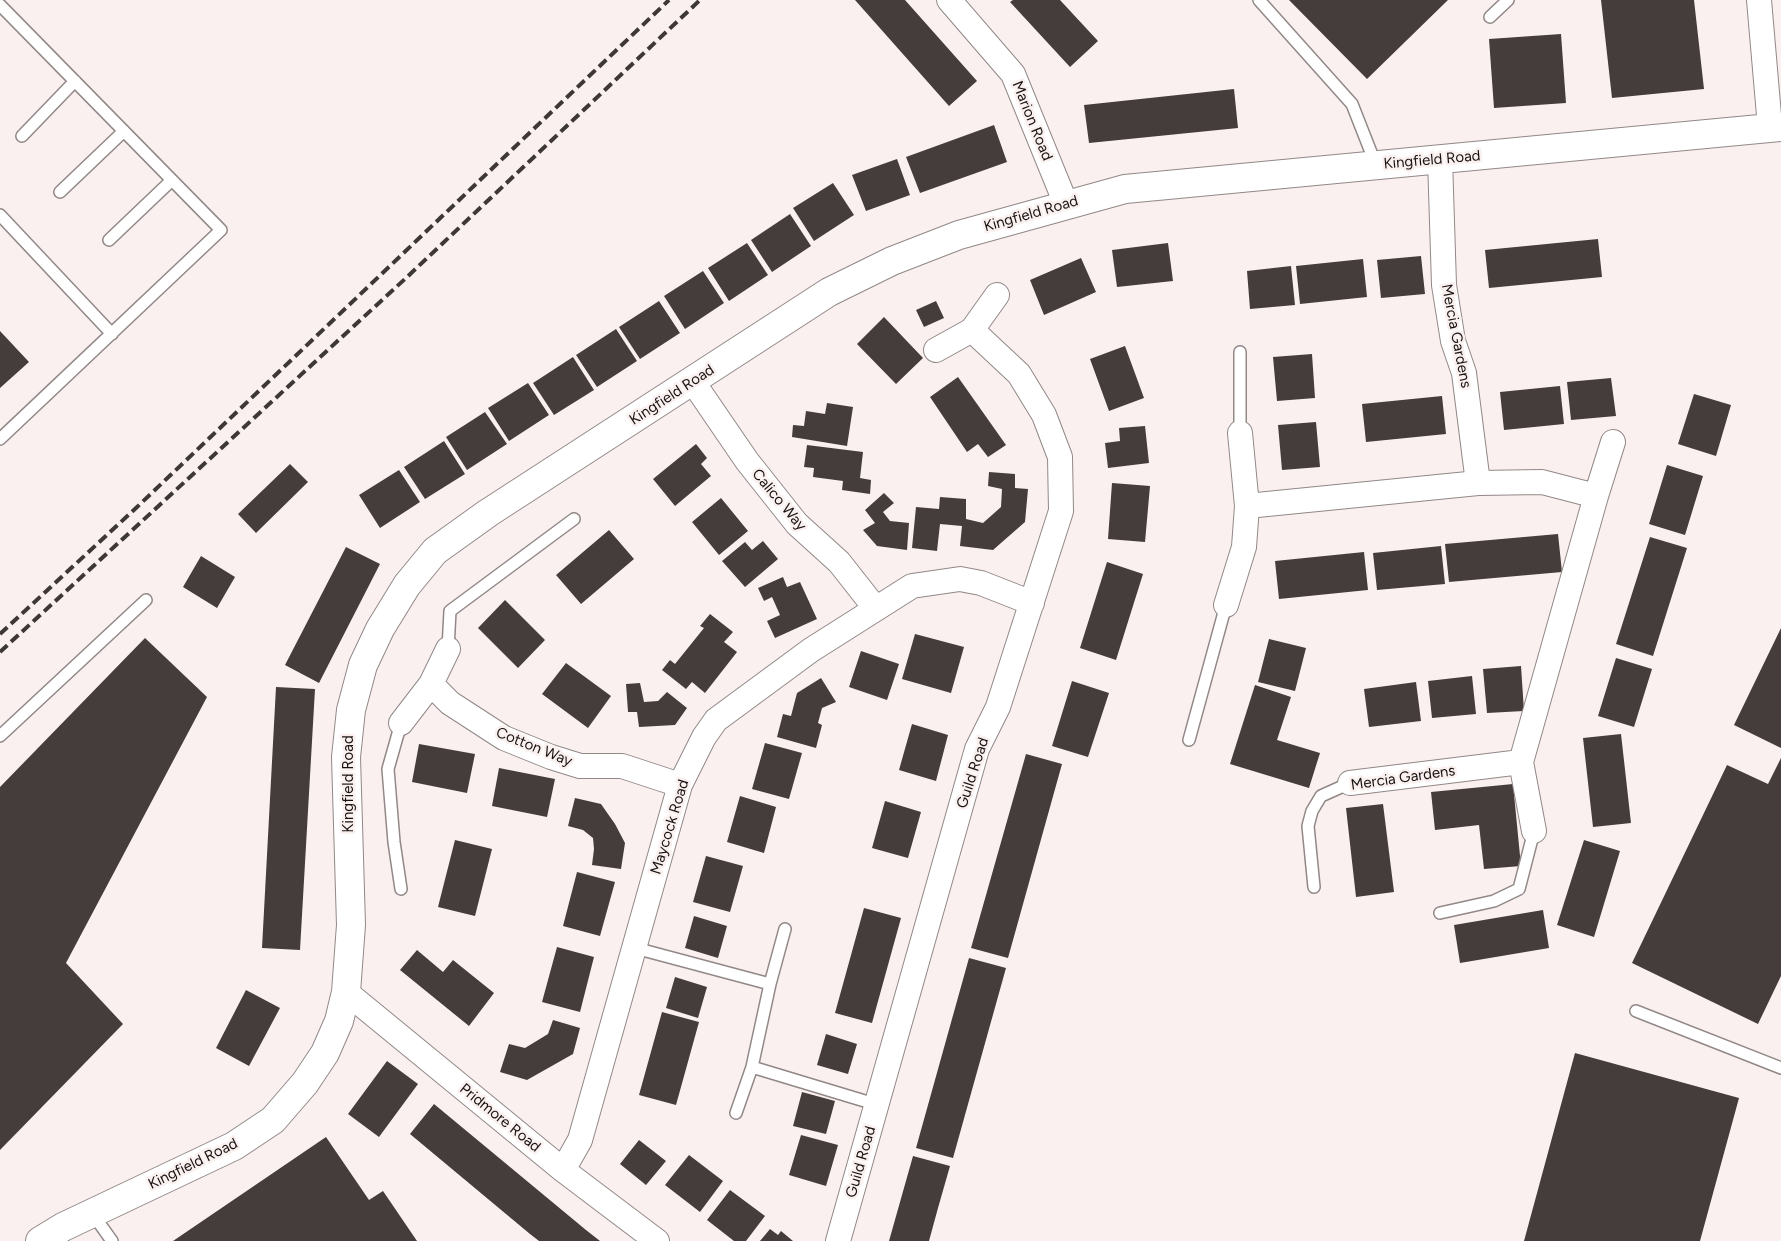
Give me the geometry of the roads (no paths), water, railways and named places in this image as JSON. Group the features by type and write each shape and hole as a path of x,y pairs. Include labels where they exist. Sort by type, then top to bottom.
{"street":[{"name":"Marion Road","path":"949,0 1013,74 1066,204"},
{"path":"1759,0 1776,127"},
{"name":"Kingfield Road","path":"40,1241 92,1213 234,1146 273,1120 305,1082 325,1053 339,1021 346,992 351,925 346,757 351,710 362,665 380,629 407,585 436,551 488,513 693,382 829,292 892,260 958,235 1125,189 1776,127"},
{"name":"Mercia Gardens","path":"1440,159 1444,285 1453,341 1464,373 1478,483"},
{"path":"936,350 972,330 997,296"},
{"name":"Guild Road","path":"838,1241 978,749 998,707 1060,511 1060,457 1044,415 1019,374 972,330"},
{"name":"Calico Way","path":"693,382 747,461 797,524 839,562 876,610"},
{"path":"1226,605 1244,547 1247,506 1240,433"},
{"path":"1534,831 1521,762 1613,442"},
{"path":"1247,506 1478,483 1542,482 1596,496"},
{"name":"Maycock Road","path":"563,1170 580,1140 680,785 704,737 716,720 811,650 912,586 960,579 981,583 1032,603"},
{"path":"402,723 431,684 448,649"},
{"name":"Cotton Way","path":"431,684 450,703 504,738 551,757 580,766 622,766 680,785"},
{"name":"Mercia Gardens","path":"1350,783 1521,762"},
{"name":"Pridmore Road","path":"346,992 563,1170 657,1241"}],"lane":[{"path":"1259,0 1352,104 1376,165"},
{"path":"1490,17 1508,0"},
{"path":"0,5 221,230 0,439"},
{"path":"22,136 75,81"},
{"path":"60,192 124,131"},
{"path":"109,240 172,180"},
{"path":"0,215 112,334"},
{"path":"1240,352 1240,433"},
{"path":"448,649 450,611 574,519"},
{"path":"0,736 146,600"},
{"path":"1189,740 1226,605"},
{"path":"401,889 394,842 388,769 402,723"},
{"name":"Mercia Gardens","path":"1314,887 1308,826 1312,811 1321,796 1350,783"},
{"path":"1440,913 1494,901 1519,889 1534,831"},
{"path":"736,1113 752,1067 770,984 785,929"},
{"path":"635,948 770,984"},
{"path":"1636,1012 1781,1068"},
{"path":"752,1067 878,1105"},
{"path":"92,1213 112,1241"}],"railway":[{"path":"0,634 136,508 669,0"},
{"path":"0,652 406,278 700,0"}]}
